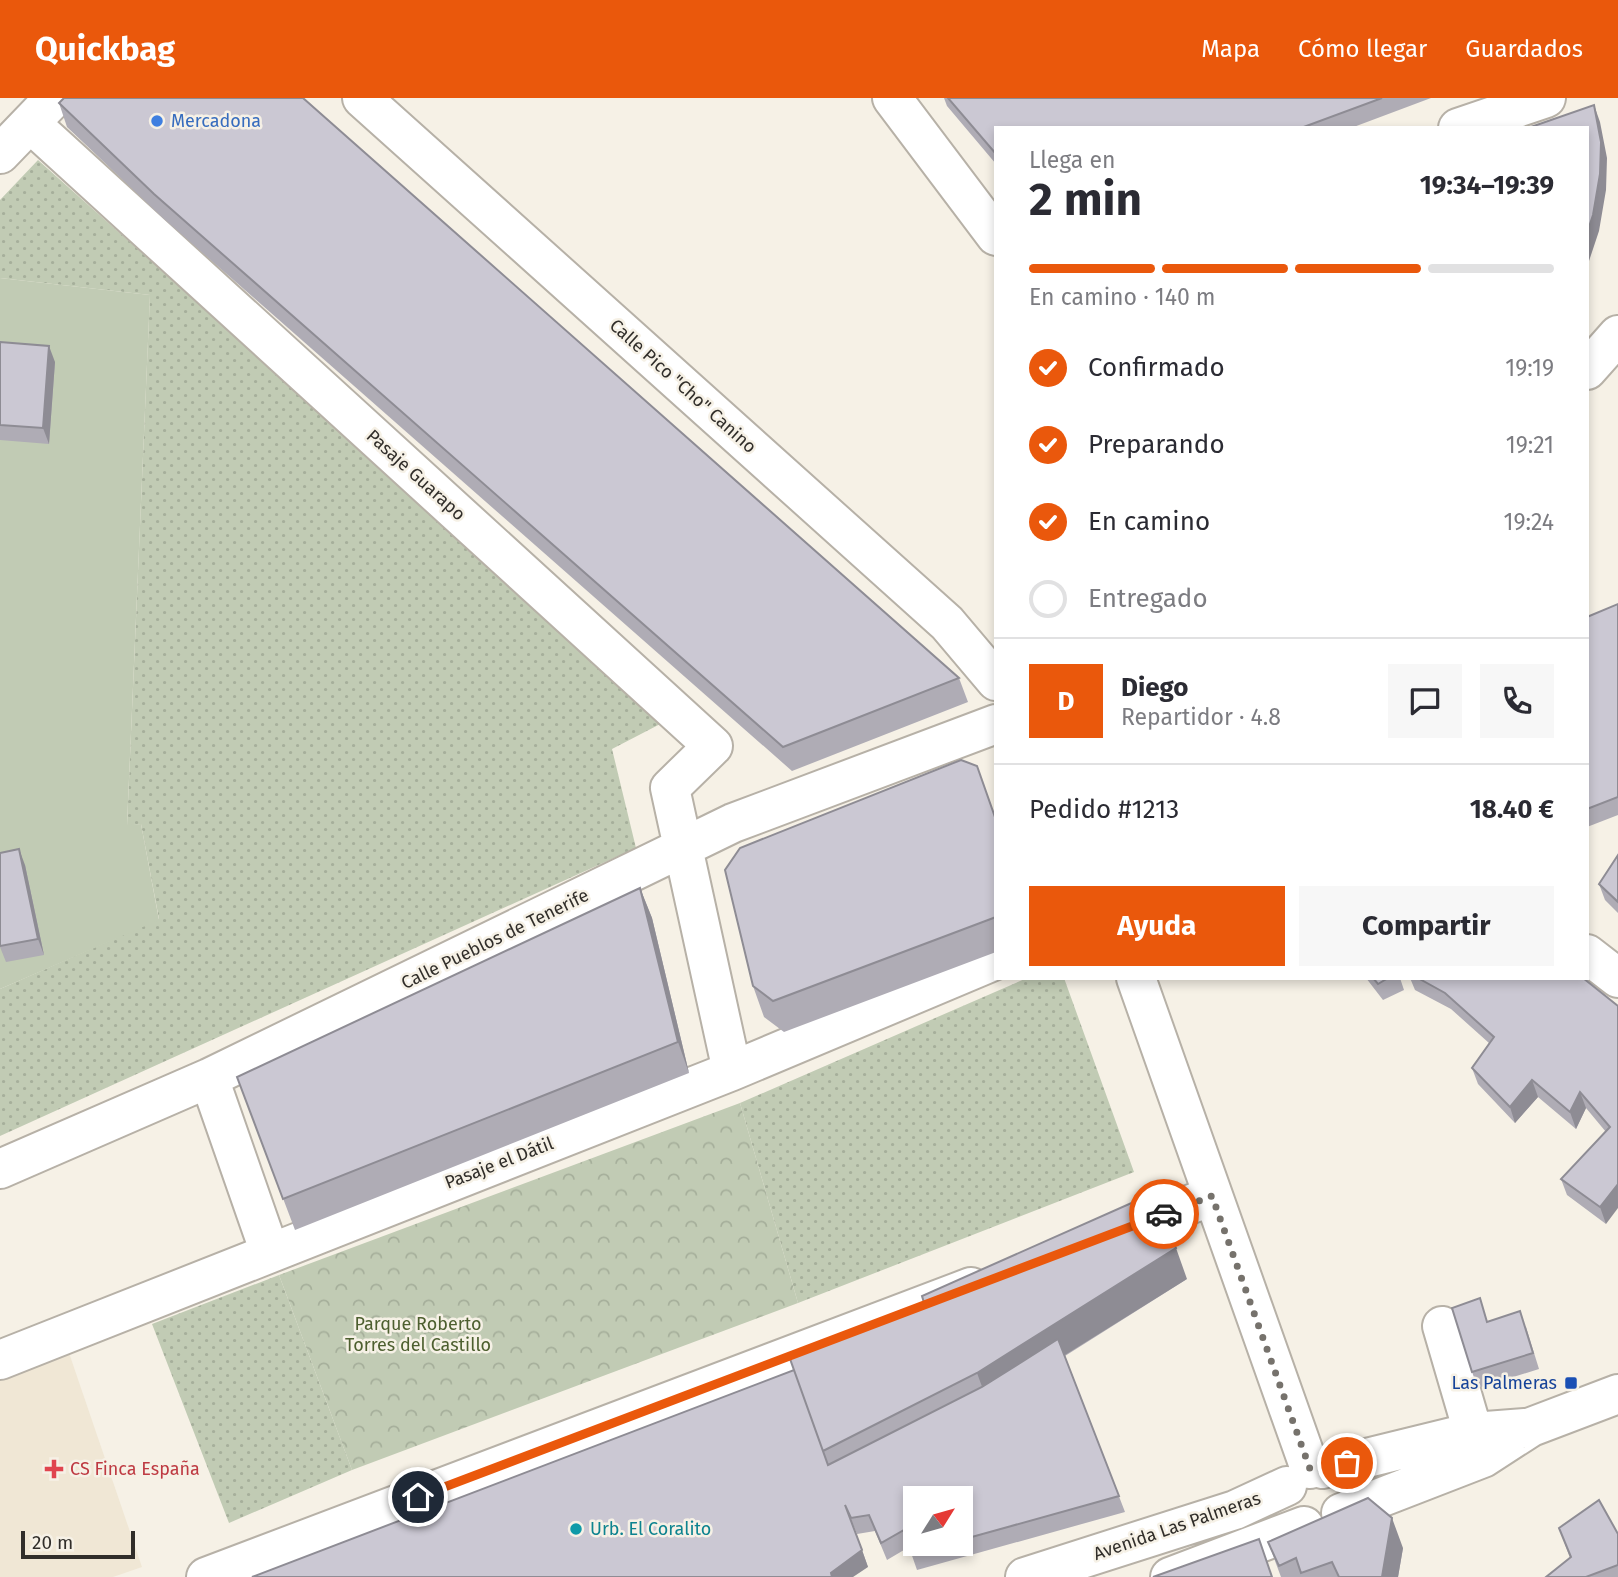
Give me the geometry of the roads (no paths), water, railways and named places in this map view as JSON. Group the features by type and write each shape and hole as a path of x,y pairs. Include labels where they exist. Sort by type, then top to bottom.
{"street":[{"name":"Calle Pico \"Cho\" Canino","path":"362,98 947,623 994,679"},
{"path":"892,98 994,233"},
{"path":"1464,126 1546,98"},
{"path":"0,154 42,110"},
{"name":"Pasaje Guarapo","path":"42,110 713,746 670,788 683,848"},
{"path":"1589,368 1618,335"},
{"name":"Calle Pueblos de Tenerife","path":"0,1169 209,1078 733,823 994,724"},
{"path":"683,848 733,1071"},
{"path":"1589,956 1618,978"},
{"name":"Pasaje el Dátil","path":"0,1360 733,1071 994,961"},
{"path":"1137,980 1306,1475"},
{"path":"209,1078 270,1252"},
{"path":"1084,1245 1212,1196"},
{"path":"206,1577 1007,1274"},
{"path":"1442,1326 1473,1433"},
{"name":"Avenida Las Palmeras","path":"1341,1513 1483,1458 1548,1420 1618,1394"},
{"name":"Avenida Las Palmeras","path":"1026,1577 1235,1510 1306,1475 1473,1433 1548,1420"},
{"path":"1332,1474 1344,1492 1345,1503 1341,1513 1331,1524 1318,1528 1304,1526 1291,1517 1284,1502 1306,1475 1332,1474"},
{"path":"1170,1577 1304,1526"}],"place":[{"name":"Mercadona","path":"157,121"},
{"name":"Las Palmeras","path":"1571,1383"},
{"name":"CS Finca España","path":"54,1469"},
{"name":"Urb. El Coralito","path":"576,1529"}],"park label":[{"name":"Parque Roberto Torres del Castillo","path":"418,1334"}]}
